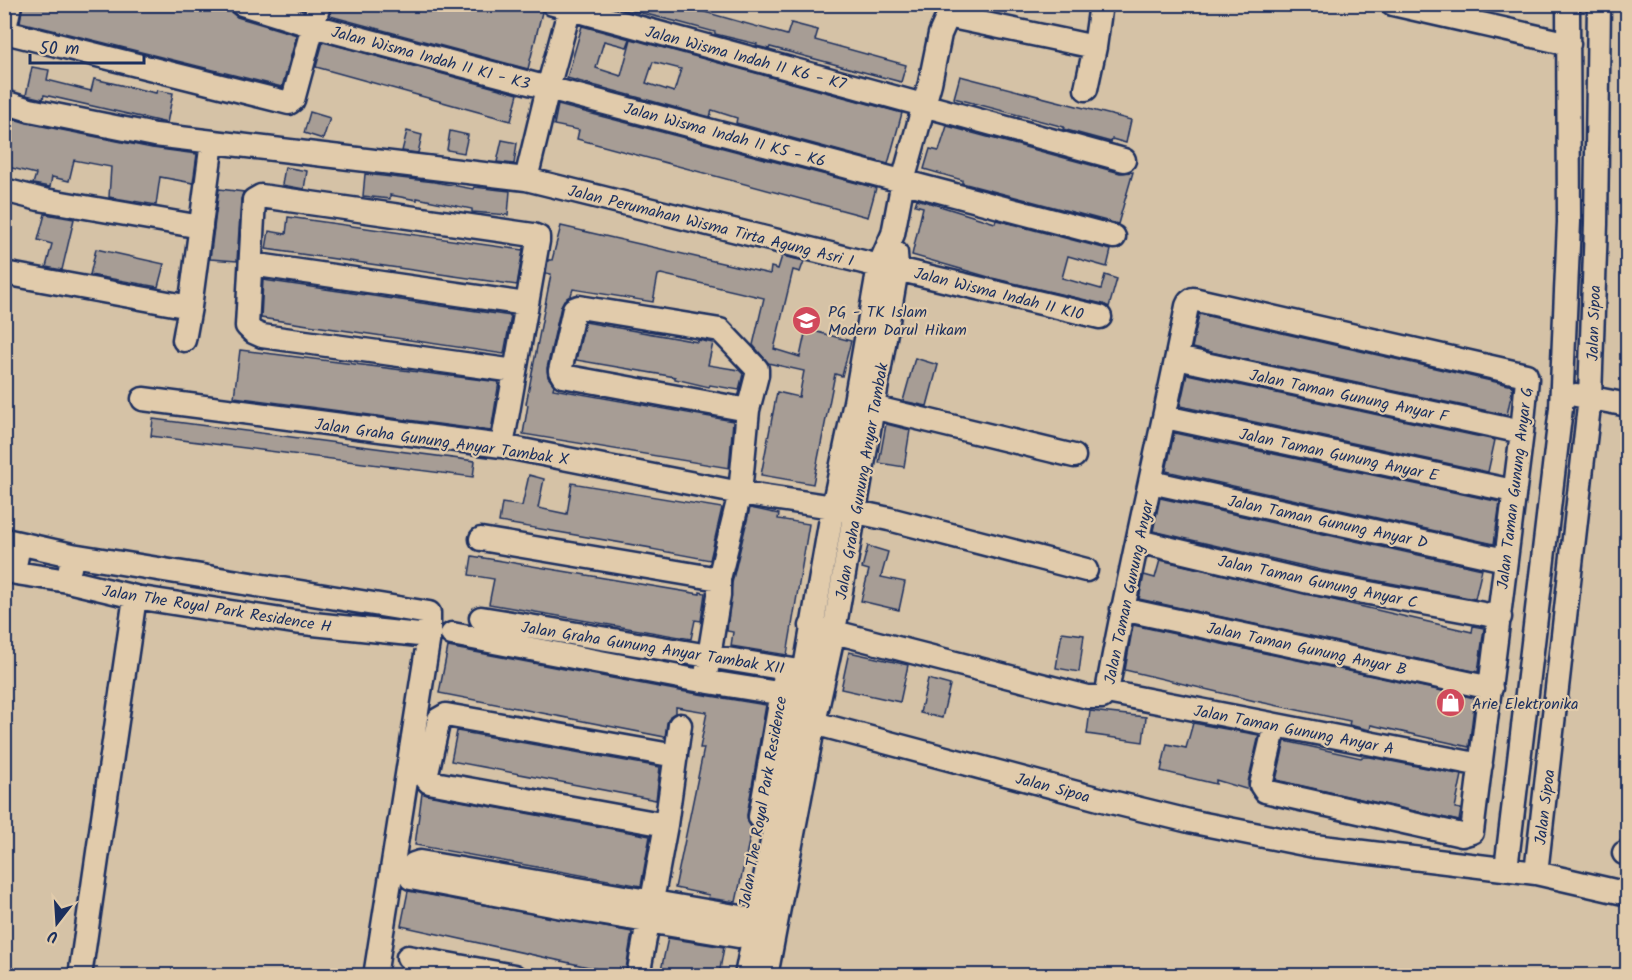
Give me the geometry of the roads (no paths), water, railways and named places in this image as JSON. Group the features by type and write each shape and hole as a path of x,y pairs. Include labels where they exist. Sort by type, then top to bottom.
{"street":[{"path":"10,4 5,33 284,103 292,100 319,4"},
{"name":"Jalan Wisma Indah II K1 - K3","path":"242,4 313,27 548,88"},
{"path":"1086,89 1101,4"},
{"path":"1393,4 1569,44"},
{"path":"1506,869 1562,394 1569,233 1568,4"},
{"name":"Jalan Sipoa","path":"814,723 1189,821 1314,846 1536,873 1590,397 1596,224 1599,4"},
{"path":"526,179 565,6"},
{"name":"Jalan Wisma Indah II K6 - K7","path":"565,6 926,94 1124,160"},
{"name":"Jalan Graha Gunung Anyar Tambak","path":"744,975 805,671 811,626 843,509 865,405 903,181 940,34 947,18 952,16 1095,47"},
{"name":"Jalan Wisma Indah II K5 - K6","path":"548,88 1114,237"},
{"name":"Jalan Perumahan Wisma Tirta Agung Asri I","path":"4,102 30,110 155,135 526,179 888,267"},
{"path":"1570,104 1597,104"},
{"path":"184,340 212,142"},
{"path":"4,190 39,199 201,227"},
{"path":"501,446 515,371 538,237 533,234 261,196 254,200 247,326 253,332 262,336 515,371"},
{"path":"250,264 526,304"},
{"name":"Jalan Wisma Indah II K10","path":"888,267 1100,317"},
{"path":"4,273 190,307"},
{"name":"Jalan Taman Gunung Anyar","path":"811,626 1088,697 1102,697 1107,692 1122,609 1187,306 1193,299"},
{"name":"Jalan Taman Gunung Anyar G","path":"1193,299 1521,373 1526,375 1527,379 1500,617 1472,832 1462,835 1265,791 1261,784 1275,725"},
{"path":"748,410 561,375 574,309 579,307 720,330 756,369 757,375 748,410 740,493 720,579 707,668 800,697"},
{"name":"Jalan Taman Gunung Anyar F","path":"1177,358 1522,432"},
{"path":"1562,394 1628,405"},
{"name":"Jalan Graha Gunung Anyar Tambak X","path":"143,399 501,446 740,493 843,509 1086,570"},
{"path":"865,405 1074,456"},
{"name":"Jalan Taman Gunung Anyar E","path":"1165,417 1513,491"},
{"name":"Jalan Taman Gunung Anyar D","path":"1151,482 1505,560"},
{"name":"Jalan Graha Gunung Anyar Tambak","path":"805,671 834,631 843,509"},
{"path":"481,539 720,579"},
{"name":"Jalan Taman Gunung Anyar C","path":"1138,541 1309,582 1500,617"},
{"name":"Jalan The Royal Park Residence H","path":"13,552 16,573 69,570 135,597 294,622 429,636"},
{"path":"69,570 429,613 429,636 375,975"},
{"path":"80,975 135,597"},
{"name":"Jalan Taman Gunung Anyar B","path":"1122,609 1491,688"},
{"name":"Jalan Graha Gunung Anyar Tambak XII","path":"481,618 632,655 707,668 805,671"},
{"path":"452,634 632,655"},
{"name":"Jalan The Royal Park Residence","path":"744,975 739,962 740,927 751,872 800,697 805,671"},
{"name":"Jalan Taman Gunung Anyar A","path":"1107,692 1480,765"},
{"name":"Jalan Graha Gunung Anyar Tambak","path":"766,975 814,723 800,697"},
{"path":"666,825 429,782 426,778 439,719 446,715 676,756"},
{"path":"638,975 666,825 680,725"},
{"path":"1536,873 1628,894"},
{"path":"414,880 651,911 740,927"},
{"path":"420,964 514,975"}],"place":[{"name":"PG - TK Islam Modern Darul Hikam","path":"807,320"},
{"name":"Arie Elektronika","path":"1451,703"}]}
